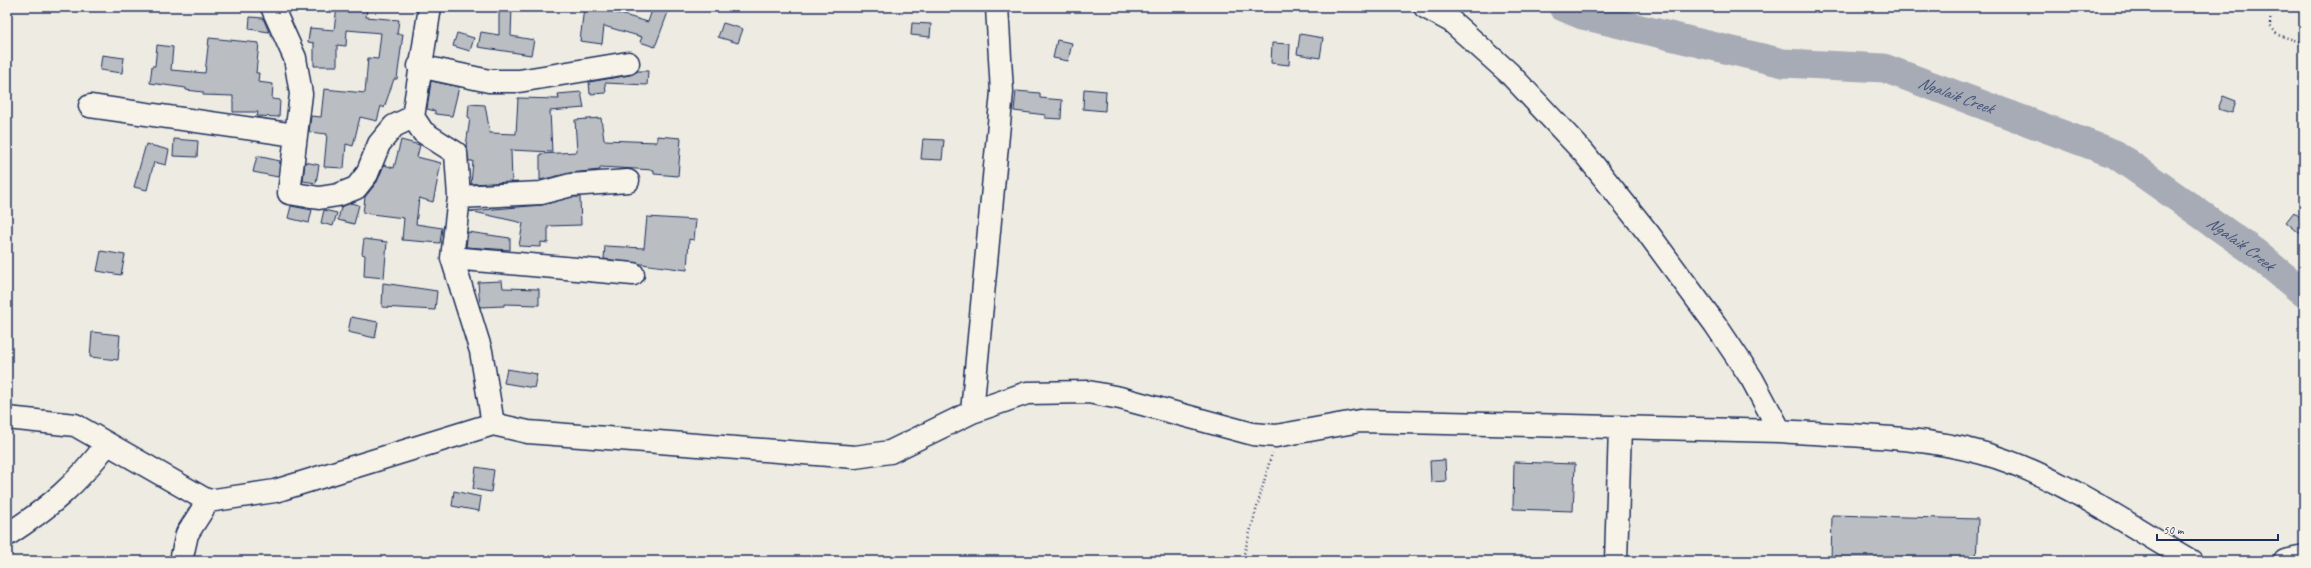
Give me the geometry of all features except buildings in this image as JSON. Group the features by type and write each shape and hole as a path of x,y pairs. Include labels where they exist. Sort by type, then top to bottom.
{"street":[{"path":"272,7 295,58 301,94 295,135 294,166 289,193 319,198 338,195 356,188 367,174 379,144 394,126 413,117"},
{"path":"430,7 419,66 413,117 423,132 456,152 459,197 452,258 481,351 493,424"},
{"path":"972,412 1002,92 997,7"},
{"path":"1425,7 1451,21 1509,73 1584,153 1648,232 1715,324 1752,379 1780,431"},
{"path":"419,66 489,81 519,81 628,63"},
{"path":"90,106 295,135"},
{"path":"459,197 541,193 571,185 628,182"},
{"path":"452,258 633,274"},
{"path":"7,418 75,425 208,501 275,491 493,424 528,432 855,457 890,452 972,412 1027,393 1088,392 1135,401 1253,434 1276,436 1360,421 1780,431 1940,444 1983,453 2044,478 2090,502 2191,561"},
{"path":"1616,561 1620,427"},
{"path":"7,535 61,497 86,473 107,444"},
{"path":"181,561 187,534 208,501"},
{"path":"2285,561 2304,557"}],"path":[{"path":"2271,7 2270,26 2278,35 2304,43"},
{"path":"1242,561 1276,436"}],"waterway":[{"name":"Ngalaik Creek","path":"1563,7 1582,15 1783,63 1884,68 2115,154 2253,251 2304,293"}]}
